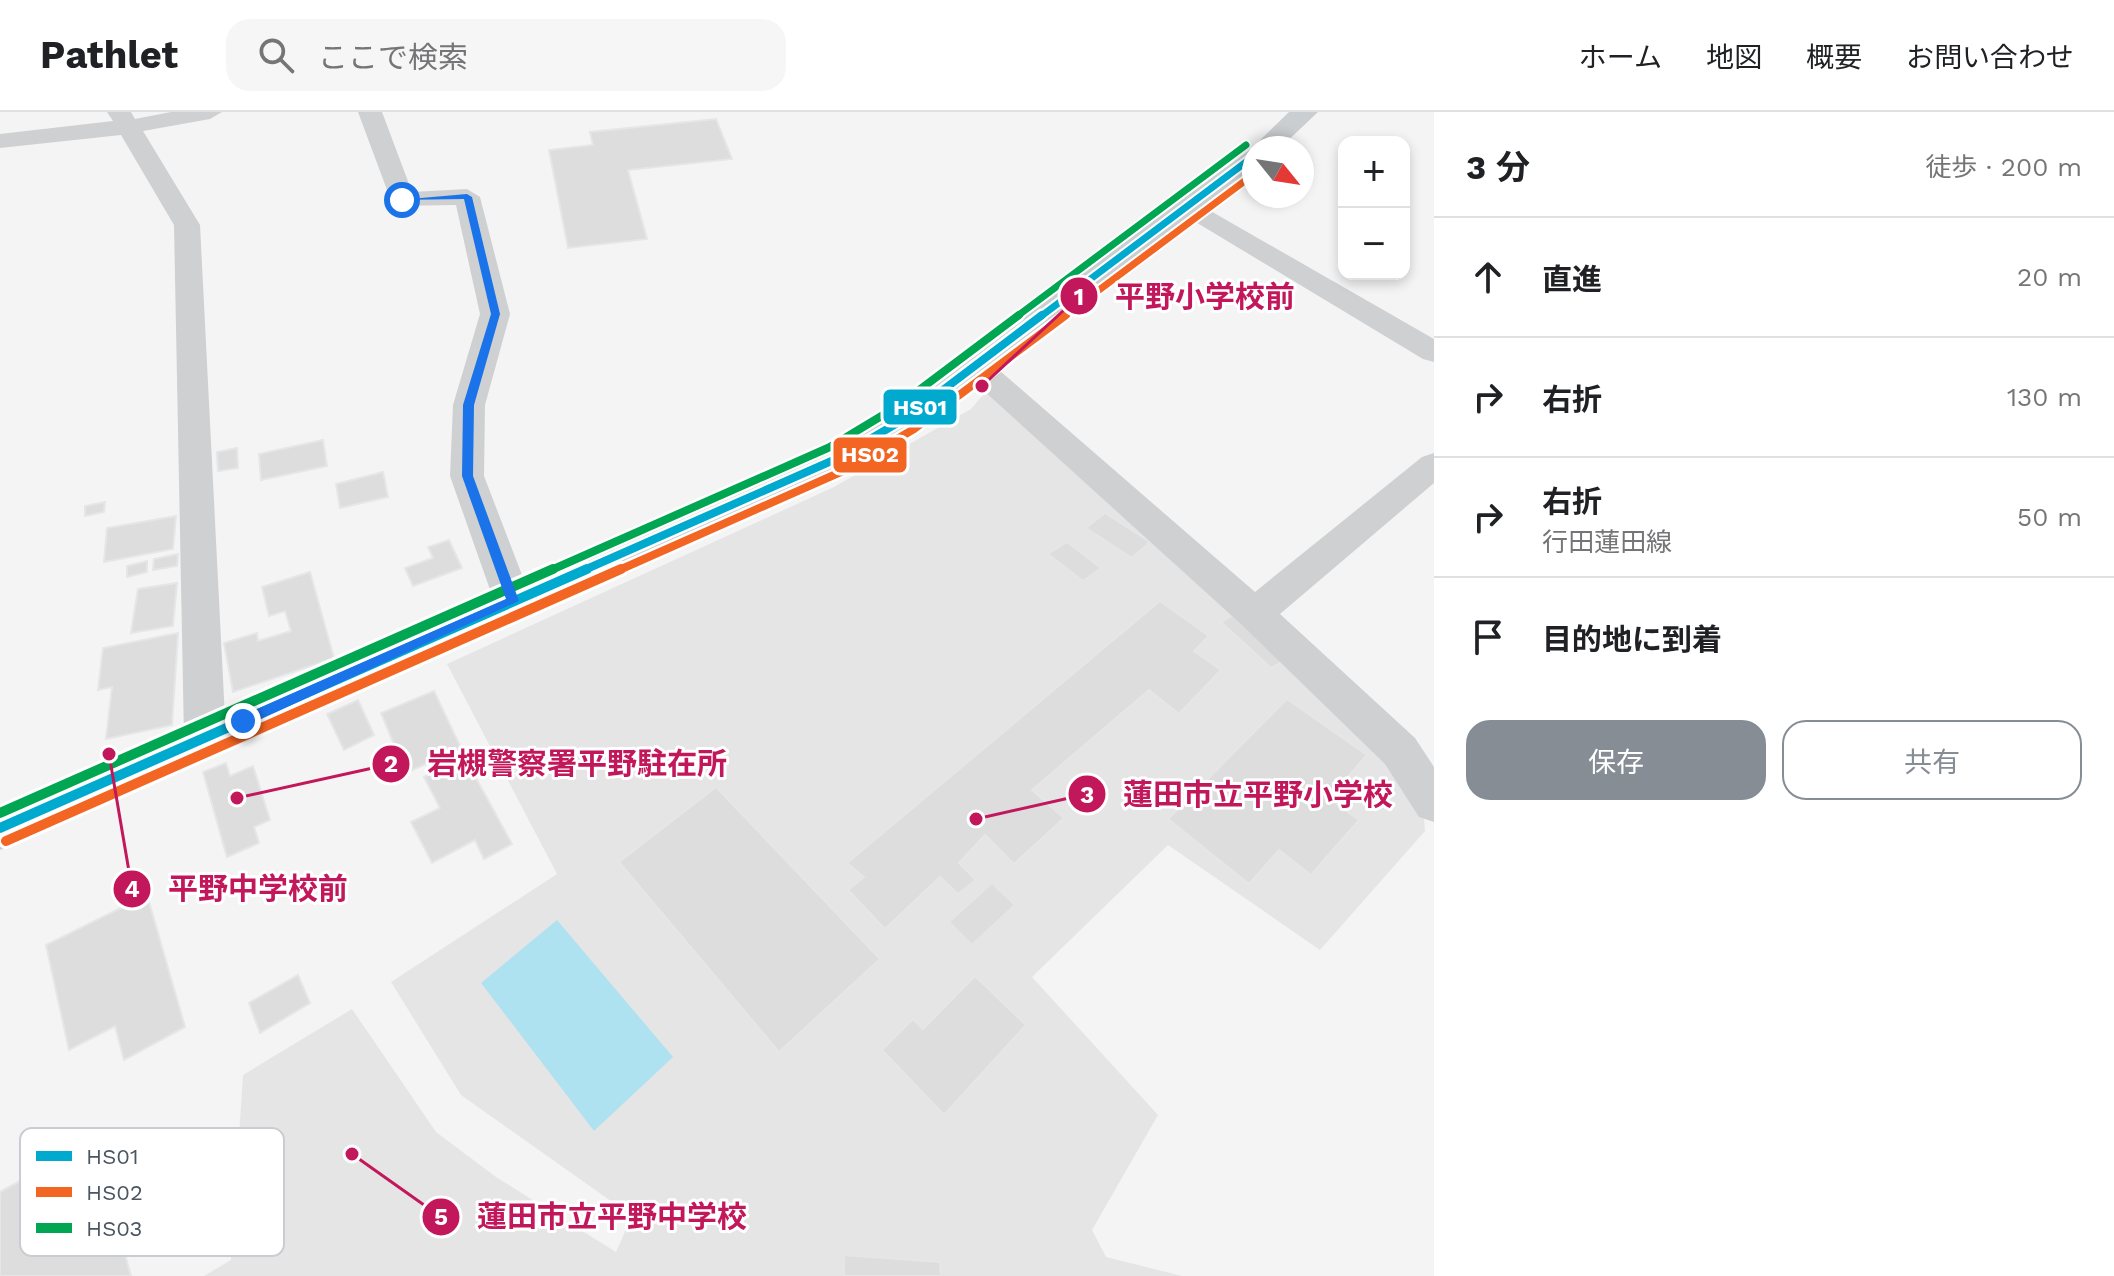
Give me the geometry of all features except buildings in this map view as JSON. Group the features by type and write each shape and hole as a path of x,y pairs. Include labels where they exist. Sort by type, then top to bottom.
{"main road":[{"path":"1278,136 1305,112"},
{"path":"0,828 836,459 906,418 1242,165"}],"street":[{"path":"0,141 124,119 210,112"},
{"path":"370,112 402,200 467,197 495,314 469,405 467,476 513,601"},
{"path":"124,119 187,225 205,738"},
{"path":"1188,206 1434,352"},
{"path":"974,365 1255,614 1400,751 1434,803"},
{"path":"1255,614 1434,465"}],"shaded area":[{"path":"988,389 1327,690 1423,807 1425,831 1320,950 1168,845 1032,977 1158,1115 1092,1230 1106,1257 1182,1276 204,1276 231,1260 231,1256 284,1256 284,1128 240,1128 243,1075 352,1009 436,1132 496,1177 616,1252 632,1216 461,1095 391,982 557,874 447,664 834,487 971,409"}],"water":[{"path":"557,920 673,1057 594,1131 481,983"}],"transit line":[{"name":"HS03","path":"0,813 830,447 898,406 1242,148"},
{"name":"HS01","path":"0,828 836,459 906,418 1242,165"},
{"name":"HS02","path":"6,841 843,471 914,429 1242,183"}],"place":[{"name":"平野小学校前","path":"982,386"},
{"name":"平野中学校前","path":"109,754"},
{"name":"岩槻警察署平野駐在所","path":"237,798"},
{"name":"蓮田市立平野小学校","path":"976,819"},
{"name":"蓮田市立平野中学校","path":"352,1154"}],"route":[{"path":"243,721 513,601 467,476 469,405 495,314 467,197 402,200"}]}
